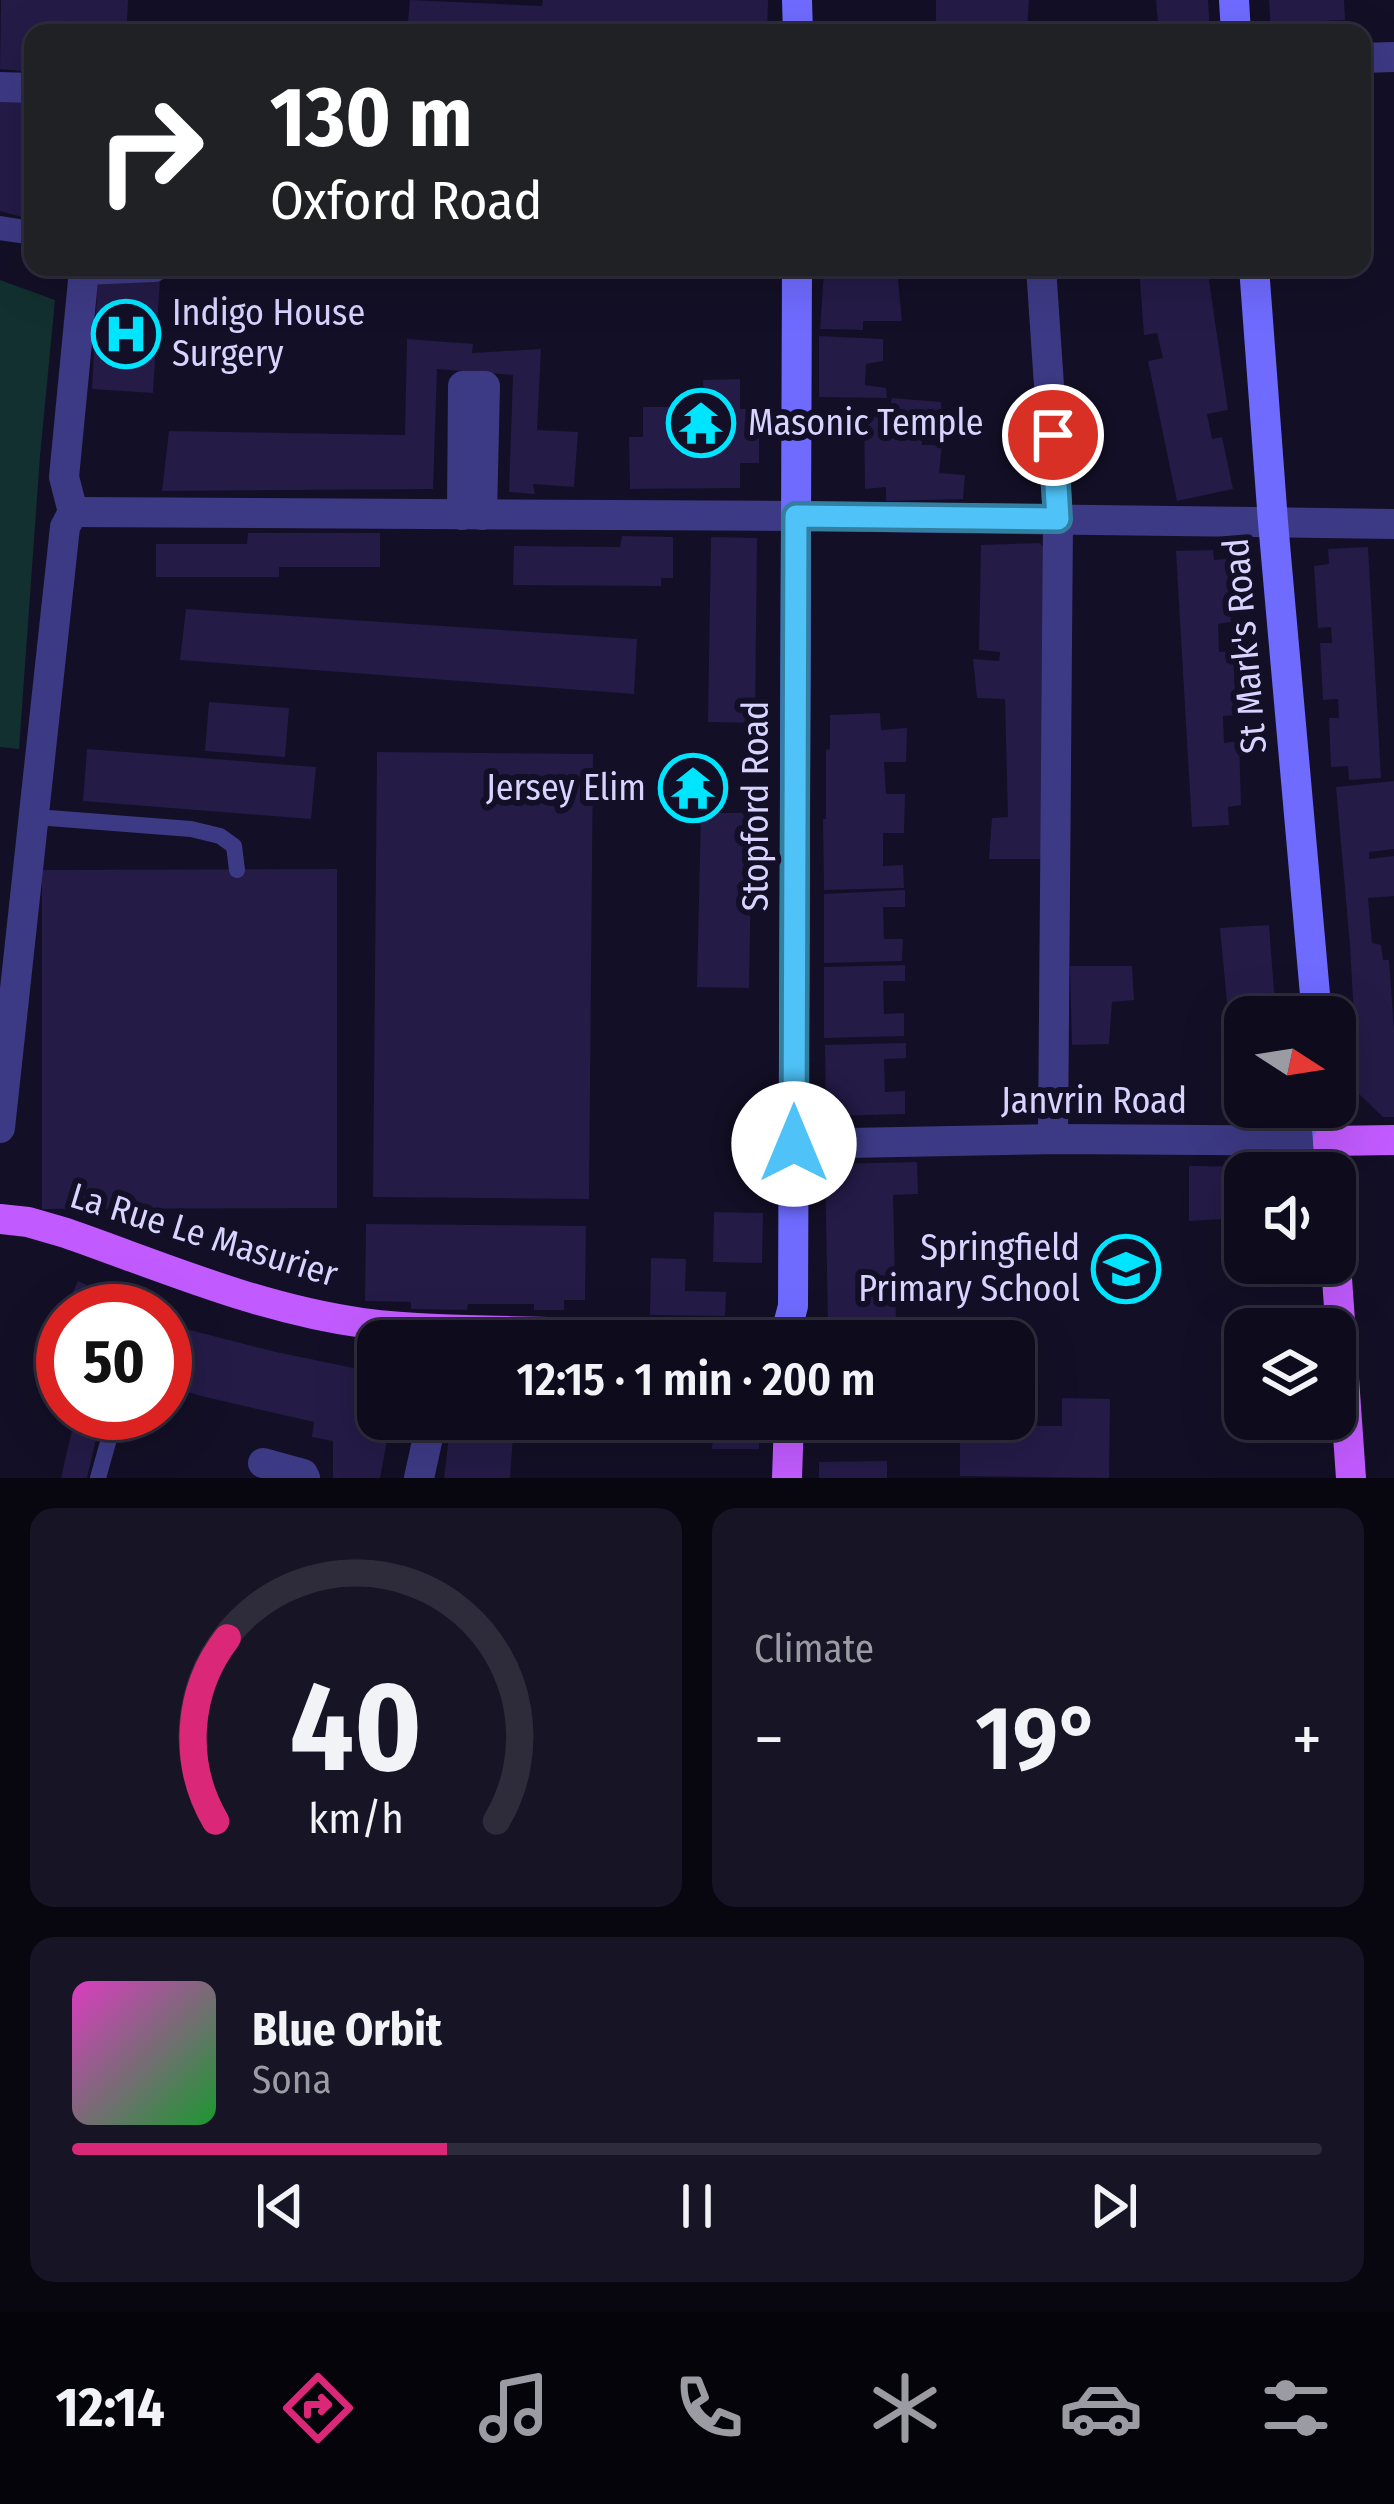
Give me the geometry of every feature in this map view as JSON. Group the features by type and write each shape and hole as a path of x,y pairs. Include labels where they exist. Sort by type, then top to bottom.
{"main road":[{"name":"Stopford Road","path":"790,1320 797,276"},
{"name":"St Mark's Road","path":"1255,276 1315,996"},
{"path":"1327,1128 1329,1152"},
{"name":"Janvrin Road","path":"1328,1141 1394,1140"},
{"name":"La Rue Le Masurier","path":"0,1219 66,1233 292,1310 357,1321"},
{"path":"1337,1284 1351,1478"},
{"path":"788,1478 789,1440"}],"street":[{"path":"0,1128 65,527 73,512 64,477 83,276"},
{"path":"1042,276 1058,519 1053,1139"},
{"path":"73,512 1394,524"},
{"name":"Janvrin Road","path":"794,1144 1328,1141"},
{"path":"419,1478 427,1440"},
{"path":"263,1463 305,1478"}],"lane":[{"path":"35,817 191,829 220,836 234,846 237,869"},
{"path":"98,1478 109,1440"}],"green space":[{"path":"0,280 55,300 19,749 0,747"}],"building":[{"path":"1,0 128,0 127,23 148,24 24,24 24,71 0,69"},
{"path":"410,0 542,6 543,0 768,0 767,24 408,24"},
{"path":"936,0 1029,0 1027,24 822,24 822,21 936,23"},
{"path":"1156,0 1208,0 1209,24 1158,24"},
{"path":"1269,0 1344,0 1345,20 1270,24"},
{"path":"0,98 24,100 24,218 0,211"},
{"name":"Indigo House Surgery","path":"98,276 160,279 153,393 92,389"},
{"path":"824,276 898,276 902,321 863,321 863,330 820,329"},
{"path":"1140,276 1208,276 1228,410 1207,414 1212,439 1222,437 1233,489 1177,501 1148,361 1163,358 1157,333 1144,335"},
{"path":"819,336 883,339 883,361 866,364 865,385 886,388 887,398 819,397"},
{"path":"407,339 473,344 472,353 541,349 537,430 578,432 574,487 533,484 535,494 509,492 513,375 437,369 433,489 162,491 169,431 405,435"},
{"name":"Masonic Temple","path":"740,379 740,409 759,409 759,463 740,463 740,488 630,489 629,437 643,437 643,407 704,407 703,380"},
{"path":"892,398 941,402 942,429 922,430 922,445 942,445 939,473 965,475 963,499 886,501 886,487 865,489 864,412 889,411"},
{"path":"248,533 380,533 380,567 279,567 279,577 156,577 156,544 247,544"},
{"path":"622,536 673,537 673,578 661,578 661,586 513,585 514,546 620,547"},
{"path":"711,537 757,538 755,723 708,722"},
{"path":"1040,543 1047,551 1047,859 989,859 992,818 1008,817 1005,699 977,698 973,659 999,661 1000,652 979,650 981,545"},
{"path":"1368,547 1381,778 1349,780 1348,766 1331,767 1329,718 1339,718 1338,699 1323,700 1320,643 1332,643 1331,627 1318,628 1314,566 1329,564 1328,549"},
{"path":"1213,550 1214,560 1228,559 1231,622 1218,624 1219,652 1233,651 1236,715 1223,716 1224,743 1239,741 1241,805 1228,807 1229,825 1192,827 1176,551"},
{"path":"186,609 637,639 634,694 180,660"},
{"path":"209,702 289,708 285,757 205,751"},
{"path":"880,713 881,730 907,728 906,762 884,762 886,794 905,794 904,833 883,833 883,866 903,865 904,888 824,890 830,715"},
{"path":"87,749 316,767 311,819 83,801"},
{"path":"377,752 593,754 589,1199 373,1197"},
{"path":"1394,781 1394,849 1369,852 1369,859 1394,856 1394,896 1368,898 1372,943 1381,945 1383,960 1389,960 1394,1117 1383,1117 1358,1093 1356,996 1336,787"},
{"path":"701,813 752,813 749,988 697,987"},
{"path":"337,869 337,1208 42,1209 42,870"},
{"path":"905,890 905,907 883,907 884,939 903,939 902,961 824,963 824,894"},
{"path":"1269,925 1274,996 1226,996 1220,928"},
{"path":"905,965 905,981 883,981 884,1014 904,1013 904,1036 824,1038 824,967"},
{"path":"1070,966 1132,966 1134,1000 1112,1002 1109,1044 1072,1045"},
{"path":"906,1043 906,1058 884,1059 885,1092 905,1091 905,1114 826,1116 825,1045"},
{"path":"917,1162 918,1194 893,1195 896,1320 828,1320 825,1164"},
{"path":"1189,1166 1224,1166 1224,1219 1189,1221"},
{"path":"714,1212 763,1213 762,1263 713,1262"},
{"path":"366,1224 586,1226 585,1300 564,1300 564,1310 534,1310 534,1304 411,1309 411,1302 365,1301"},
{"path":"651,1258 686,1259 685,1291 726,1292 725,1316 650,1315"},
{"path":"192,1331 357,1369 357,1440 387,1440 380,1478 333,1478 333,1441 312,1437 314,1422 192,1393"},
{"path":"1062,1398 1110,1399 1109,1478 960,1476 960,1440 1035,1440 1035,1426 1062,1426"},
{"path":"70,1440 96,1440 87,1478 61,1478"},
{"path":"449,1440 513,1440 510,1478 444,1478"},
{"path":"713,1440 759,1440 759,1449 712,1449"},
{"path":"887,1461 887,1478 819,1478 819,1462"}],"place":[{"name":"Indigo House Surgery","path":"126,334"},
{"name":"Masonic Temple","path":"701,423"},
{"name":"Jersey Elim","path":"693,788"},
{"name":"Springfield Primary School","path":"1126,1269"}],"route":[{"path":"794,1144 796,516 1058,519 1053,435"}]}
